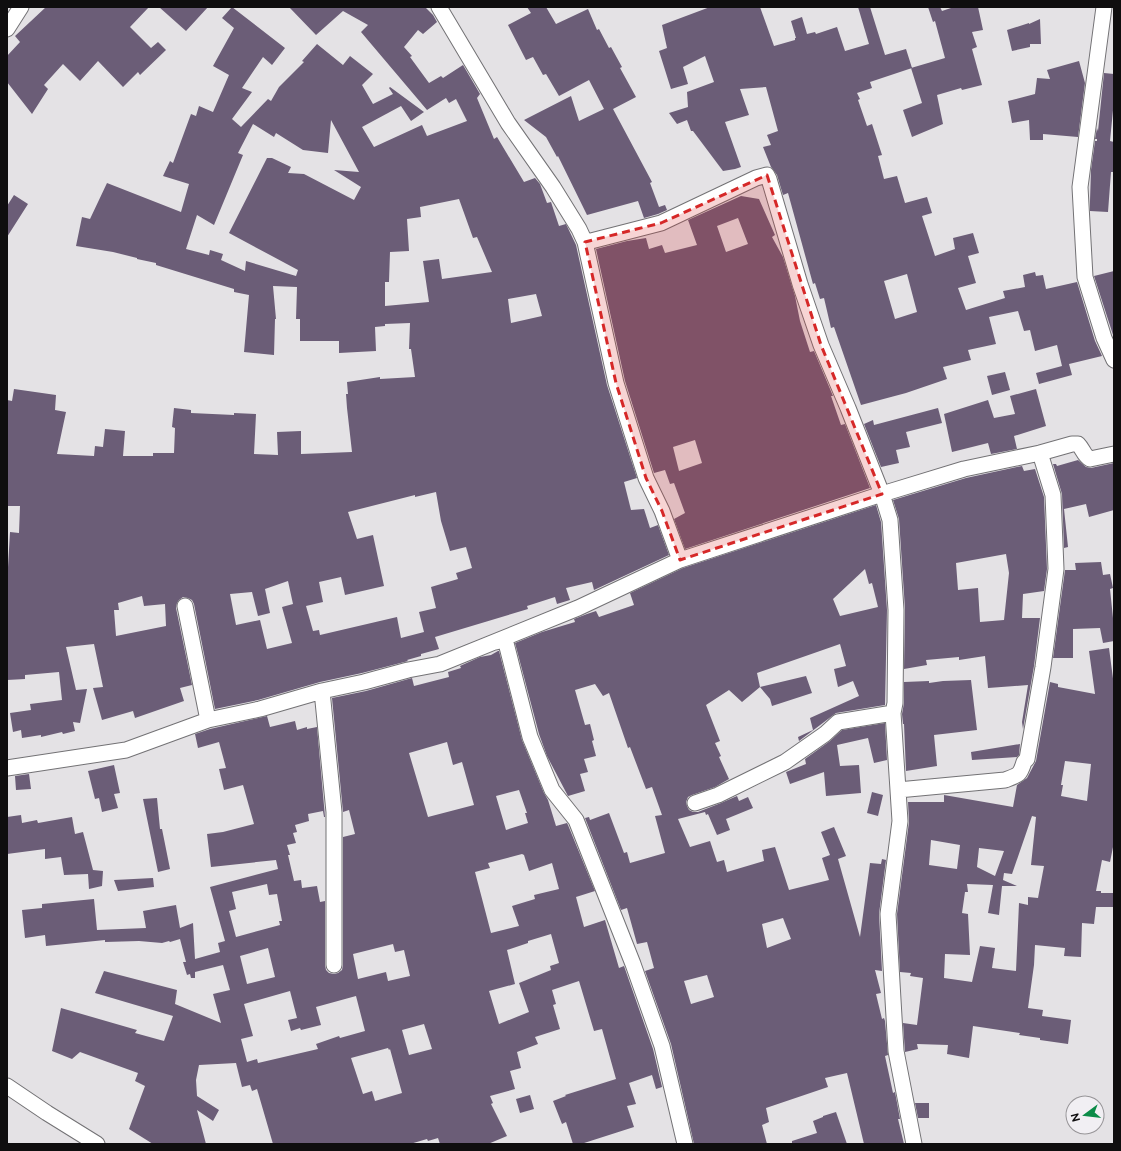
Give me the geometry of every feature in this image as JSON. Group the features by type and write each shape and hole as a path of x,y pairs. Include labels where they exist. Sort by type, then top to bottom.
{"street":[{"path":"7,29 22,7"},
{"path":"439,7 508,123 553,187 579,229 585,242 616,383 646,478 662,512 680,560"},
{"path":"1104,7 1080,187 1085,278 1104,338 1114,360"},
{"path":"585,242 661,223 756,178 767,175 800,284 821,345 882,494 890,520 896,610 895,703 893,713 900,821 888,914 896,1051 914,1144"},
{"path":"7,768 126,750 208,720 260,709 322,691 364,682 408,670 440,664 578,608 680,560 882,494 964,469 1040,453 1072,444 1078,444 1082,448 1086,458 1090,459 1114,454"},
{"path":"898,790 1005,780 1018,776 1024,762 1027,759 1043,667 1056,569 1053,495 1040,453"},
{"path":"185,606 208,720"},
{"path":"491,644 505,639 530,737 552,790 576,820 633,964 662,1046 685,1144"},
{"path":"322,691 334,812 334,965"},
{"path":"696,804 718,795 785,762 825,734 838,722 893,713"},
{"path":"7,1086 97,1144"}],"highlighted area":[{"path":"767,175 821,345 882,494 680,560 662,511 646,478 616,383 585,242 661,223"}],"building":[{"path":"46,7 149,7 130,27 151,48 158,42 166,50 140,75 138,72 123,87 98,61 80,81 63,64 44,85 48,89 32,114 7,82 7,56 20,42 15,36"},
{"path":"159,7 208,7 186,31"},
{"path":"232,7 285,48 272,65 263,57 242,88 252,92 232,119 241,127 268,99 271,101 279,87 304,62 302,61 317,44 343,65 350,56 373,74 362,85 373,104 393,94 389,88 390,87 424,112 411,121 401,106 362,127 374,147 422,125 427,136 467,121 456,99 449,103 446,98 427,110 361,32 368,25 343,11 316,35 289,7 425,7 433,15 437,22 423,34 418,30 404,47 412,56 410,57 429,83 441,76 443,78 463,65 480,94 477,98 494,139 497,137 524,182 535,178 540,184 547,203 551,202 559,226 566,224 576,245 607,385 637,478 624,482 631,510 644,509 650,528 658,525 669,555 594,590 592,582 566,588 570,600 557,604 555,597 527,606 528,609 435,637 439,649 421,654 421,656 407,660 408,661 320,682 258,700 215,709 194,604 192,600 183,597 177,603 176,608 192,685 180,688 184,701 135,718 133,711 102,720 93,688 103,687 94,644 66,647 76,690 87,689 80,723 73,722 75,731 63,734 62,732 41,737 41,735 22,738 21,730 13,732 10,713 31,710 30,704 62,700 59,672 25,675 25,679 7,680 7,567 10,532 19,533 20,506 7,506 7,400 12,401 14,389 56,395 55,410 66,412 57,454 94,456 95,446 103,447 105,429 125,431 123,456 153,456 153,453 174,453 175,428 172,427 174,408 191,410 191,413 234,415 234,413 256,414 254,454 278,455 277,432 301,431 301,454 352,452 346,394 348,394 347,382 380,377 380,379 415,377 411,349 409,349 410,323 385,324 385,326 375,327 376,351 339,353 339,341 300,341 300,319 296,319 297,287 273,286 276,319 274,355 244,352 249,295 234,292 234,289 156,265 156,263 113,252 76,246 82,217 90,219 107,183 181,212 189,184 163,176 170,161 173,163 191,114 196,116 199,106 213,112 229,75 213,66 234,28 222,18","holes":["331,120 359,172 334,170 361,187 354,200 304,174 288,173 291,167 272,158 267,158 229,233 298,270 296,276 246,261 245,271 221,260 223,254 210,250 209,255 186,249 197,215 214,225 243,155 238,153 253,124 274,137 276,133 303,150 328,153","459,199 473,238 477,237 492,272 442,279 439,259 423,261 429,302 385,306 385,282 389,282 390,252 409,251 407,219 421,217 420,207","536,294 542,316 511,323 508,299","436,492 441,521 450,551 466,547 472,568 456,573 458,579 431,587 436,608 419,612 424,632 401,638 397,617 320,635 319,630 313,631 306,606 323,602 319,582 341,577 345,595 384,586 373,535 357,539 348,512 415,495 415,497","288,581 293,604 282,607 292,643 267,649 260,620 236,625 230,594 252,592 258,616 270,613 265,589","142,596 144,606 165,604 166,626 116,636 114,610 119,610 118,603"]},
{"path":"527,7 546,7 556,24 588,9 597,30 599,29 609,48 611,47 622,67 620,68 636,97 613,109 652,182 650,183 659,207 665,205 667,210 644,218 638,201 587,215 558,156 557,157 546,137 524,120 571,96 579,121 604,109 589,80 559,96 546,74 543,75 533,57 526,60 508,25 531,13"},
{"path":"710,7 760,7 774,46 795,40 796,38 791,21 802,17 807,34 815,32 816,34 837,27 845,51 869,44 858,7 870,7 885,55 906,49 912,68 870,82 872,88 857,93 860,99 858,100 867,126 872,124 882,155 878,156 884,179 897,176 905,203 927,197 932,213 922,216 935,256 955,249 953,238 973,233 979,253 968,256 976,283 958,288 966,310 1005,298 1003,291 1025,287 1023,275 1035,272 1036,276 1043,275 1046,289 1077,282 1095,341 1102,356 1069,364 1072,375 1039,384 1036,373 1062,366 1057,345 1035,351 1030,330 1024,331 1018,311 989,317 996,344 968,350 971,360 943,367 947,379 906,393 861,405 834,327 831,328 824,298 820,299 815,283 813,284 788,193 783,195 777,175 771,167 763,147 771,145 767,135 778,131 766,87 740,89 749,115 725,122 741,167 723,171 693,131 691,131 687,120 677,124 669,113 688,107 687,92 714,82 705,56 683,67 688,84 671,89 659,51 667,48 662,25","holes":["907,274 917,312 895,319 884,281"]},
{"path":"928,7 940,7 942,11 954,7 978,7 983,30 972,32 977,47 972,49 982,85 962,90 961,88 937,95 943,124 912,137 903,110 922,103 911,68 945,58 935,21 933,22"},
{"path":"1040,19 1041,44 1030,44 1030,47 1012,51 1007,30 1029,24"},
{"path":"1079,61 1085,83 1078,137 1043,134 1043,140 1030,140 1029,120 1012,123 1008,101 1035,94 1037,78 1050,79 1047,70"},
{"path":"1104,73 1114,74 1114,100 1110,141 1114,142 1114,172 1111,172 1108,212 1090,211 1091,170 1095,141 1097,141 1097,139 1095,139 1097,128 1098,131"},
{"path":"14,195 28,204 7,237 7,206"},
{"path":"741,196 759,199 775,235 772,237 783,257 810,352 814,351 833,396 831,396 841,425 845,424 870,488 685,549 674,519 685,513 674,483 670,484 665,470 654,473 625,381 596,249 646,238 649,249 662,245 665,253 697,245 688,220","holes":["738,218 748,244 726,252 717,226","695,440 702,463 679,471 673,447"]},
{"path":"1114,271 1114,338 1094,276"},
{"path":"1005,372 1010,390 992,395 987,376"},
{"path":"1036,389 1046,426 1014,436 1017,449 991,454 988,443 952,452 944,414 988,400 994,418 1015,414 1010,396"},
{"path":"938,408 942,423 906,432 910,447 896,450 899,463 881,467 864,424 873,420 874,425"},
{"path":"1078,460 1086,467 1091,468 1114,463 1114,510 1089,517 1086,504 1064,509 1068,547 1064,548 1062,494 1053,464 1056,464 1057,466"},
{"path":"1022,466 1024,471 1035,469 1044,497 1047,569 1044,591 1023,594 1022,618 1040,618 1034,666 1023,729 1022,722 1028,685 988,688 985,656 959,660 959,657 926,660 927,665 904,669 905,609 899,519 893,500 966,478","holes":["1006,554 1009,573 1004,620 980,622 978,588 958,590 956,563"]},
{"path":"876,505 881,522 887,610 885,705 836,713 799,741 798,737 813,730 810,718 859,696 853,681 838,687 834,669 846,666 840,644 757,673 760,687 742,702 729,690 706,705 720,741 715,743 721,756 719,757 729,779 715,787 688,797 686,802 689,810 698,812 737,796 739,801 748,797 753,808 726,819 730,830 717,835 708,814 706,815 705,812 678,819 690,847 710,841 717,862 724,860 727,872 764,861 762,850 775,847 789,890 829,880 822,858 830,855 821,832 834,827 846,856 838,859 860,937 870,863 881,864 882,859 886,860 879,914 882,971 875,970 881,993 876,994 882,1019 884,1018 885,1021 888,1055 885,1056 893,1093 895,1092 900,1119 898,1119 904,1144 864,1144 847,1073 825,1078 828,1087 766,1108 769,1122 762,1125 767,1144 694,1144 671,1044 645,971 654,968 647,942 637,944 627,908 621,910 585,818 589,817 590,820 609,813 624,853 627,852 630,863 665,853 655,816 662,815 652,787 646,789 630,747 628,748 609,693 603,696 595,684 575,690 585,725 590,724 596,756 584,759 588,772 580,774 585,791 568,796 547,756 539,734 515,643 542,632 575,622 574,619 596,611 599,617 634,605 630,593 683,568","holes":["865,569 869,584 872,583 878,607 840,616 833,599","783,918 791,939 767,948 762,924","707,975 714,997 691,1004 684,981"]},
{"path":"1101,562 1103,575 1110,574 1113,588 1110,589 1113,618 1114,617 1114,641 1103,643 1100,628 1073,629 1073,658 1053,658 1065,570 1076,570 1075,563"},
{"path":"1109,648 1114,686 1114,842 1110,862 1102,860 1096,891 1101,891 1101,893 1114,893 1114,907 1096,907 1094,924 1082,923 1081,957 1064,956 1065,948 1035,945 1034,965 1028,1008 1043,1010 1042,1016 1071,1020 1068,1044 1040,1040 1040,1038 1019,1035 1020,1033 973,1026 969,1058 947,1054 948,1045 917,1044 918,1049 905,1052 903,1023 917,1025 923,978 910,976 911,973 900,972 897,914 909,822 908,802 944,802 944,795 1013,807 1017,785 1027,778 1036,761 1050,682 1058,684 1058,687 1095,694 1089,651","holes":["1065,761 1091,764 1087,801 1061,796 1063,785 1061,785","1032,816 1036,817 1031,865 1044,866 1038,898 1028,897 1028,905 1019,903 1016,971 992,968 995,948 980,946 972,982 944,978 945,954 970,955 968,914 962,913 965,892 968,892 967,884 993,885 988,913 999,915 1002,886 1017,886 1003,880 1004,873 1012,874","931,840 960,845 957,869 929,865","979,848 1004,851 995,876 977,867"]},
{"path":"499,651 522,740 548,800 556,826 567,823 595,891 576,897 584,927 605,920 619,968 624,966 653,1049 662,1087 656,1089 652,1075 629,1083 636,1104 627,1106 634,1127 581,1144 573,1144 566,1122 562,1124 553,1101 566,1096 565,1095 616,1079 602,1029 594,1031 579,981 552,990 556,1004 553,1005 560,1029 535,1037 538,1044 517,1052 521,1068 510,1071 515,1089 490,1096 493,1103 491,1104 507,1136 488,1144 440,1144 438,1138 428,1141 427,1139 410,1144 273,1144 257,1089 252,1091 250,1085 242,1087 236,1063 199,1065 196,1080 197,1096 219,1110 213,1121 197,1110 206,1144 153,1144 129,1129 145,1086 135,1081 138,1073 80,1052 72,1059 52,1051 61,1008 137,1030 135,1033 164,1041 173,1016 95,993 104,971 177,990 175,1004 221,1023 213,994 230,990 223,965 195,972 195,978 191,978 190,974 187,975 183,962 186,962 180,939 162,943 139,941 105,942 105,940 46,946 45,935 25,938 22,910 42,908 42,904 94,899 97,930 146,928 143,911 176,905 180,928 193,923 195,959 220,952 218,943 225,941 210,887 278,869 276,860 211,867 207,834 223,832 254,824 243,785 224,790 219,769 226,768 219,742 198,748 195,734 210,729 267,716 270,727 295,721 297,730 307,727 307,729 317,727 325,817 323,811 308,814 309,821 295,825 297,832 293,833 296,843 287,845 290,855 288,855 294,881 301,880 302,888 317,886 320,902 325,901 325,965 326,970 329,973 338,973 342,970 343,965 343,837 355,834 349,810 343,812 332,698 366,691 412,678 414,686 449,677 448,672 461,668 460,666 480,657 491,655","holes":["447,742 453,765 462,762 474,805 428,817 409,753","519,790 527,813 525,813 528,823 506,830 496,796","522,854 524,855 529,871 552,863 559,889 534,895 535,899 512,906 519,926 491,933 475,872 490,868 488,863","267,884 269,895 277,894 282,921 279,921 280,925 236,937 229,911 236,909 232,892","551,934 559,963 550,966 551,970 519,983 529,1012 499,1024 489,991 515,984 507,950 528,943 528,941","393,944 395,952 404,950 410,976 388,981 386,972 358,979 353,954","268,948 275,977 247,984 240,956","290,991 297,1018 288,1020 291,1031 321,1025 316,1007 356,996 365,1031 340,1038 339,1036 316,1044 318,1049 258,1063 257,1059 247,1062 241,1039 253,1036 244,1004","424,1024 432,1049 409,1055 402,1030","388,1048 389,1050 390,1049 402,1093 375,1101 372,1091 363,1094 351,1058"]},
{"path":"806,676 812,693 772,706 770,699 760,687"},
{"path":"971,680 977,730 934,735 937,766 906,771 904,724 902,714 904,703 904,682 929,681 929,683"},
{"path":"885,723 887,760 874,763 868,738 837,745 840,766 859,765 861,793 826,796 824,772 790,784 786,772 806,764 805,759 830,741 842,730"},
{"path":"1020,744 1019,755 1017,757 972,760 971,752"},
{"path":"114,765 120,793 114,794 118,808 102,812 99,798 95,799 88,771"},
{"path":"29,774 31,789 16,790 15,776"},
{"path":"872,792 883,795 878,816 867,813"},
{"path":"157,798 160,829 162,829 170,869 158,872 143,799"},
{"path":"21,815 22,823 37,820 38,823 72,817 75,834 83,832 93,870 103,871 102,886 89,889 88,874 64,875 61,857 45,859 45,849 7,854 7,817"},
{"path":"153,878 154,887 118,891 114,880"},
{"path":"530,1095 534,1109 520,1113 516,1099"},
{"path":"915,1103 929,1103 929,1118 918,1118"},
{"path":"836,1112 847,1144 792,1144 792,1141 817,1133 813,1121"}]}
